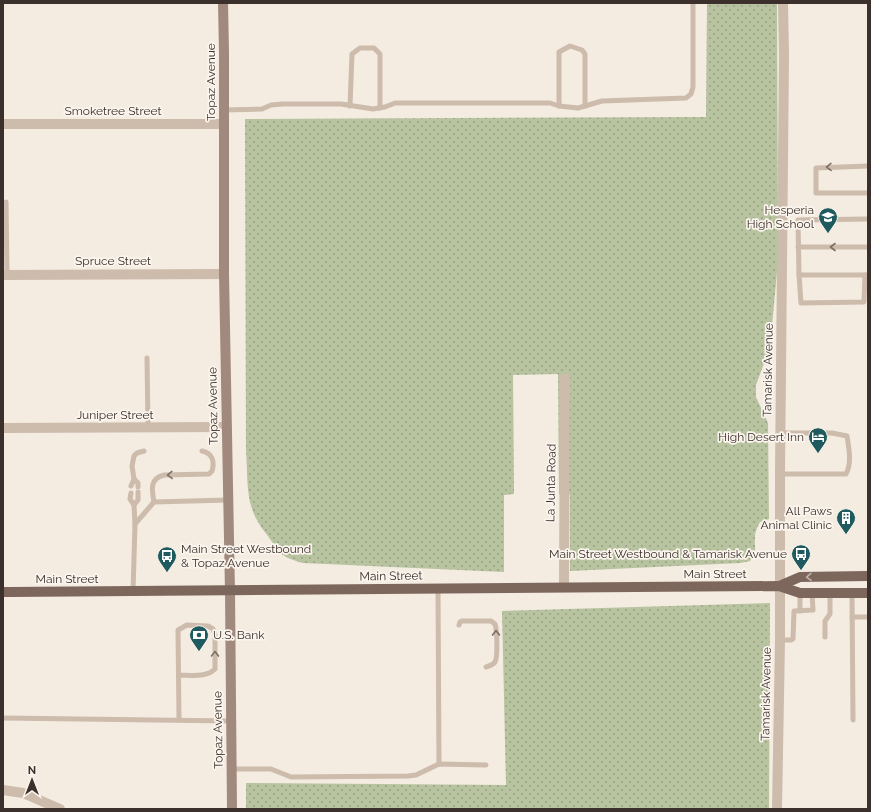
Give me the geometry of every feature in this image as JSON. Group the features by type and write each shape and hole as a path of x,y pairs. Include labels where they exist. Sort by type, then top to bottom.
{"main road":[{"name":"Main Street","path":"779,586 800,577 868,576"},
{"name":"Main Street","path":"3,592 230,592 564,587 779,586 800,593 868,593"}],"street":[{"name":"Topaz Avenue","path":"223,3 224,274 230,592 232,809"},
{"name":"Tamarisk Avenue","path":"777,809 780,640 779,586 784,55 783,3"},
{"name":"Smoketree Street","path":"3,124 224,124"},
{"name":"Spruce Street","path":"5,275 224,274"},
{"name":"La Junta Road","path":"564,587 565,378"},
{"name":"Juniper Street","path":"3,428 227,427"},
{"path":"3,790 23,793 60,809"}],"lane":[{"path":"224,110 262,109 271,105 283,104 340,104 373,109 395,103 550,103 570,108 585,106 602,101 686,98 690,94 693,87 693,3"},
{"path":"559,106 559,52 570,46 582,50 585,54 585,106"},
{"path":"350,106 352,54 360,48 374,48 380,54 380,108"},
{"path":"868,166 816,168 816,193 868,193"},
{"path":"5,275 6,202"},
{"path":"799,275 866,275 864,302 801,303 799,275 798,220 868,219"},
{"path":"798,247 868,247"},
{"path":"147,358 148,428"},
{"path":"780,433 832,433 847,436 849,449 849,468 846,474 780,474"},
{"path":"131,486 134,479 132,466 134,456 137,453 144,451"},
{"path":"135,524 154,502 152,485 158,476 209,474 212,471 214,467 211,455 202,451"},
{"path":"134,479 138,483 138,500 134,504"},
{"path":"131,493 130,499 134,504 135,524 133,592"},
{"path":"154,502 228,500"},
{"path":"438,589 440,764"},
{"path":"800,593 800,611"},
{"path":"780,640 793,639 794,611 813,610 812,593"},
{"path":"825,637 825,620 830,614 830,593"},
{"path":"852,593 853,720"},
{"path":"852,617 868,617"},
{"path":"459,624 462,621 491,621 495,624 496,661 486,667"},
{"path":"179,675 203,675 211,673 215,669 215,635 213,629 208,626 187,625 178,630 179,720"},
{"path":"3,718 231,721"},
{"path":"232,769 271,770 291,777 408,776 416,775 440,764 486,765"}],"green space":[{"path":"707,3 777,3 778,261 770,347 756,385 756,397 768,423 769,519 760,522 755,535 755,552 750,561 740,563 570,571 570,494 559,494 558,374 513,375 514,494 504,495 504,572 303,563 285,557 275,547 257,520 250,504 248,486 246,450 245,119 706,117"},
{"path":"770,603 769,809 246,809 246,783 506,785 502,611"}],"place":[{"name":"Hesperia High School","path":"828,234"},
{"name":"High Desert Inn","path":"818,454"},
{"name":"All Paws Animal Clinic","path":"846,535"},
{"name":"Main Street Westbound & Tamarisk Avenue","path":"801,571"},
{"name":"Main Street Westbound & Topaz Avenue","path":"167,573"},
{"name":"U.S. Bank","path":"199,652"}]}
